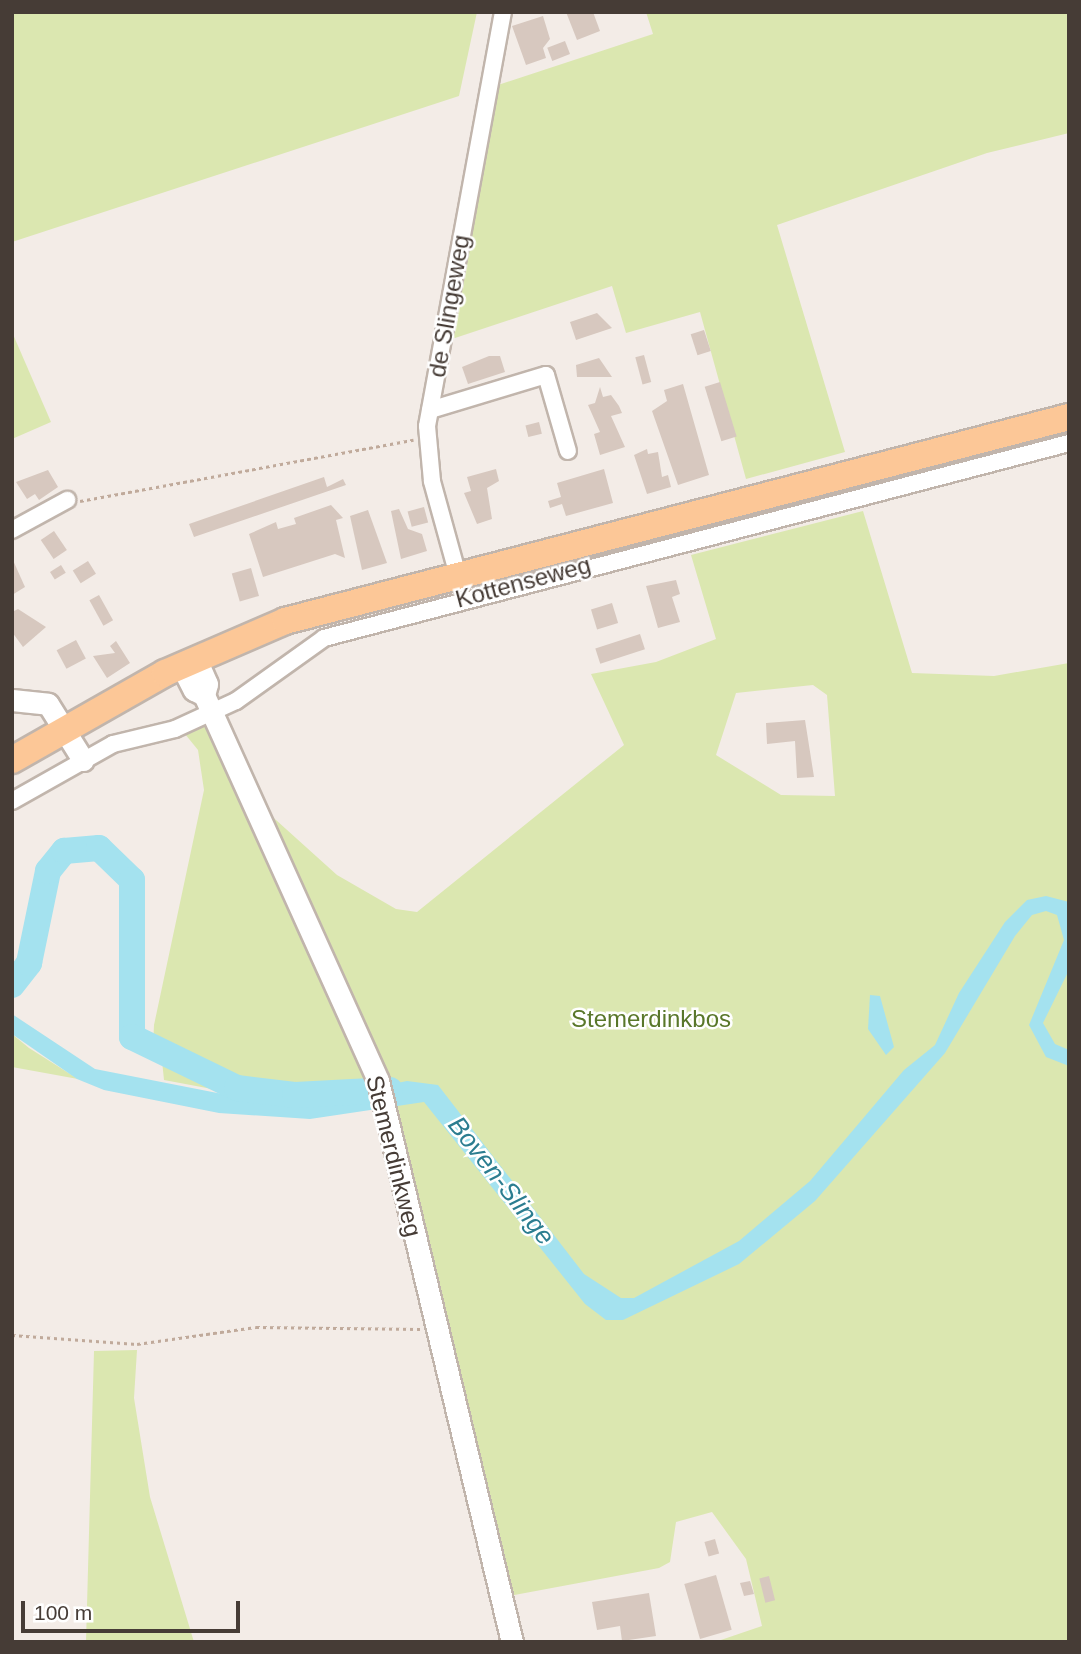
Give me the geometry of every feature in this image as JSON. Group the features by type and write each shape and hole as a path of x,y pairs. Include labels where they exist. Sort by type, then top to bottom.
{"main road":[{"name":"Kottenseweg","path":"12,776 197,680 355,603 460,586 725,518 1069,417"},
{"name":"Kottenseweg","path":"12,760 73,743"}],"street":[{"name":"de Slingeweg","path":"460,586 427,438 503,12"},
{"path":"430,410 546,375 568,451"},
{"name":"Kottenseweg","path":"725,518 1069,443"},
{"path":"12,530 67,500"},
{"name":"Kottenseweg","path":"12,801 73,743 197,680 324,638 460,586"},
{"name":"Stemerdinkweg","path":"197,680 378,1081 512,1642"},
{"path":"12,701 48,704 73,743"}],"path":[{"path":"67,500 92,502 427,438"},
{"path":"12,1335 137,1344 256,1327 437,1330"}],"green space":[{"path":"12,12 477,12 459,96 12,242"},
{"path":"646,12 1069,12 1069,133 987,153 777,225 845,452 746,479 700,312 626,333 612,286 449,340 498,85 653,34"},
{"path":"12,332 51,422 12,439"},
{"name":"Stemerdinkbos","path":"863,511 912,673 994,676 1069,663 1069,1642 715,1642 762,1626 746,1559 712,1512 676,1522 670,1562 659,1568 509,1596 403,1132 391,1127 384,1085 266,811 337,875 396,909 417,912 624,745 591,674 656,662 716,639 691,555","holes":["813,685 827,695 835,796 781,795 716,755 736,693"]},
{"path":"207,724 363,1062 371,1088 281,1102 164,1080 161,1051 153,1046 154,1025 204,790 198,750 185,734"},
{"path":"12,1034 29,1048 78,1079 12,1067"},
{"path":"137,1350 134,1398 150,1497 194,1642 86,1642 94,1351"}],"water":[{"path":"1046,896 1069,902 1069,970 1043,1023 1055,1044 1069,1050 1069,1066 1046,1057 1029,1025 1064,940 1057,915 1046,911 1032,915 1015,936 945,1053 815,1201 739,1264 623,1320 606,1320 585,1304 424,1102 310,1119 219,1113 104,1090 77,1079 12,1034 12,1014 95,1069 248,1099 318,1099 407,1081 438,1085 584,1274 621,1298 634,1298 739,1241 810,1181 904,1070 935,1045 959,993 1005,922 1027,900"},
{"path":"870,995 880,996 894,1047 886,1055 868,1029"}],"building":[{"path":"566,12 593,12 600,31 577,40"},
{"path":"543,16 550,39 543,48 546,58 526,65 512,26"},
{"path":"565,41 570,54 552,61 547,48"},
{"path":"597,313 612,328 576,340 570,322"},
{"path":"704,330 711,351 697,355 691,334"},
{"path":"644,355 651,382 643,384 635,357"},
{"path":"489,356 500,356 505,372 468,384 462,367"},
{"path":"599,358 612,377 577,377 576,365"},
{"path":"720,382 737,437 721,441 705,387"},
{"path":"683,384 709,475 678,485 652,411 667,401 664,390"},
{"path":"600,387 603,397 611,395 622,413 611,416 625,447 600,455 594,434 600,432 588,405 595,403"},
{"path":"539,422 542,434 528,437 525,425"},
{"path":"647,449 648,454 658,452 662,477 668,475 671,487 647,494 634,455"},
{"path":"496,469 499,481 487,488 492,519 477,524 464,493 471,491 467,477"},
{"path":"604,469 613,503 566,516 562,504 550,508 548,501 561,497 557,483"},
{"path":"48,470 58,487 39,500 35,494 27,499 16,482"},
{"path":"324,477 327,487 343,479 346,485 194,537 189,524"},
{"path":"331,505 343,518 336,520 345,558 335,554 263,577 249,534 276,522 278,529 296,524 294,518"},
{"path":"424,507 428,522 412,527 408,511"},
{"path":"399,509 408,529 422,534 427,551 401,559 391,511"},
{"path":"368,510 387,563 362,570 350,516"},
{"path":"54,531 67,550 54,559 41,540"},
{"path":"12,558 25,587 12,595"},
{"path":"88,561 96,574 81,583 73,571"},
{"path":"61,565 66,573 55,580 50,572"},
{"path":"251,568 259,596 240,601 232,574"},
{"path":"676,580 680,594 672,597 680,622 658,628 646,586"},
{"path":"99,595 113,620 103,626 89,600"},
{"path":"612,603 618,623 597,630 591,609"},
{"path":"18,609 46,627 23,647 12,632 12,612"},
{"path":"640,634 645,649 600,664 595,649"},
{"path":"76,640 86,659 66,669 57,650"},
{"path":"116,641 130,663 107,678 93,656 115,653 110,646"},
{"path":"805,720 814,777 797,778 795,741 767,744 766,723"},
{"path":"715,1539 719,1553 709,1556 704,1542"},
{"path":"716,1575 732,1630 700,1639 684,1584"},
{"path":"769,1576 775,1600 765,1603 759,1578"},
{"path":"750,1581 754,1594 744,1596 740,1583"},
{"path":"649,1593 656,1636 622,1641 620,1626 597,1630 592,1602"}],"waterway":[{"name":"Boven-Slinge","path":"12,985 29,963 48,871 64,851 99,848 132,880 132,1037 237,1088 295,1095 390,1090"}]}
